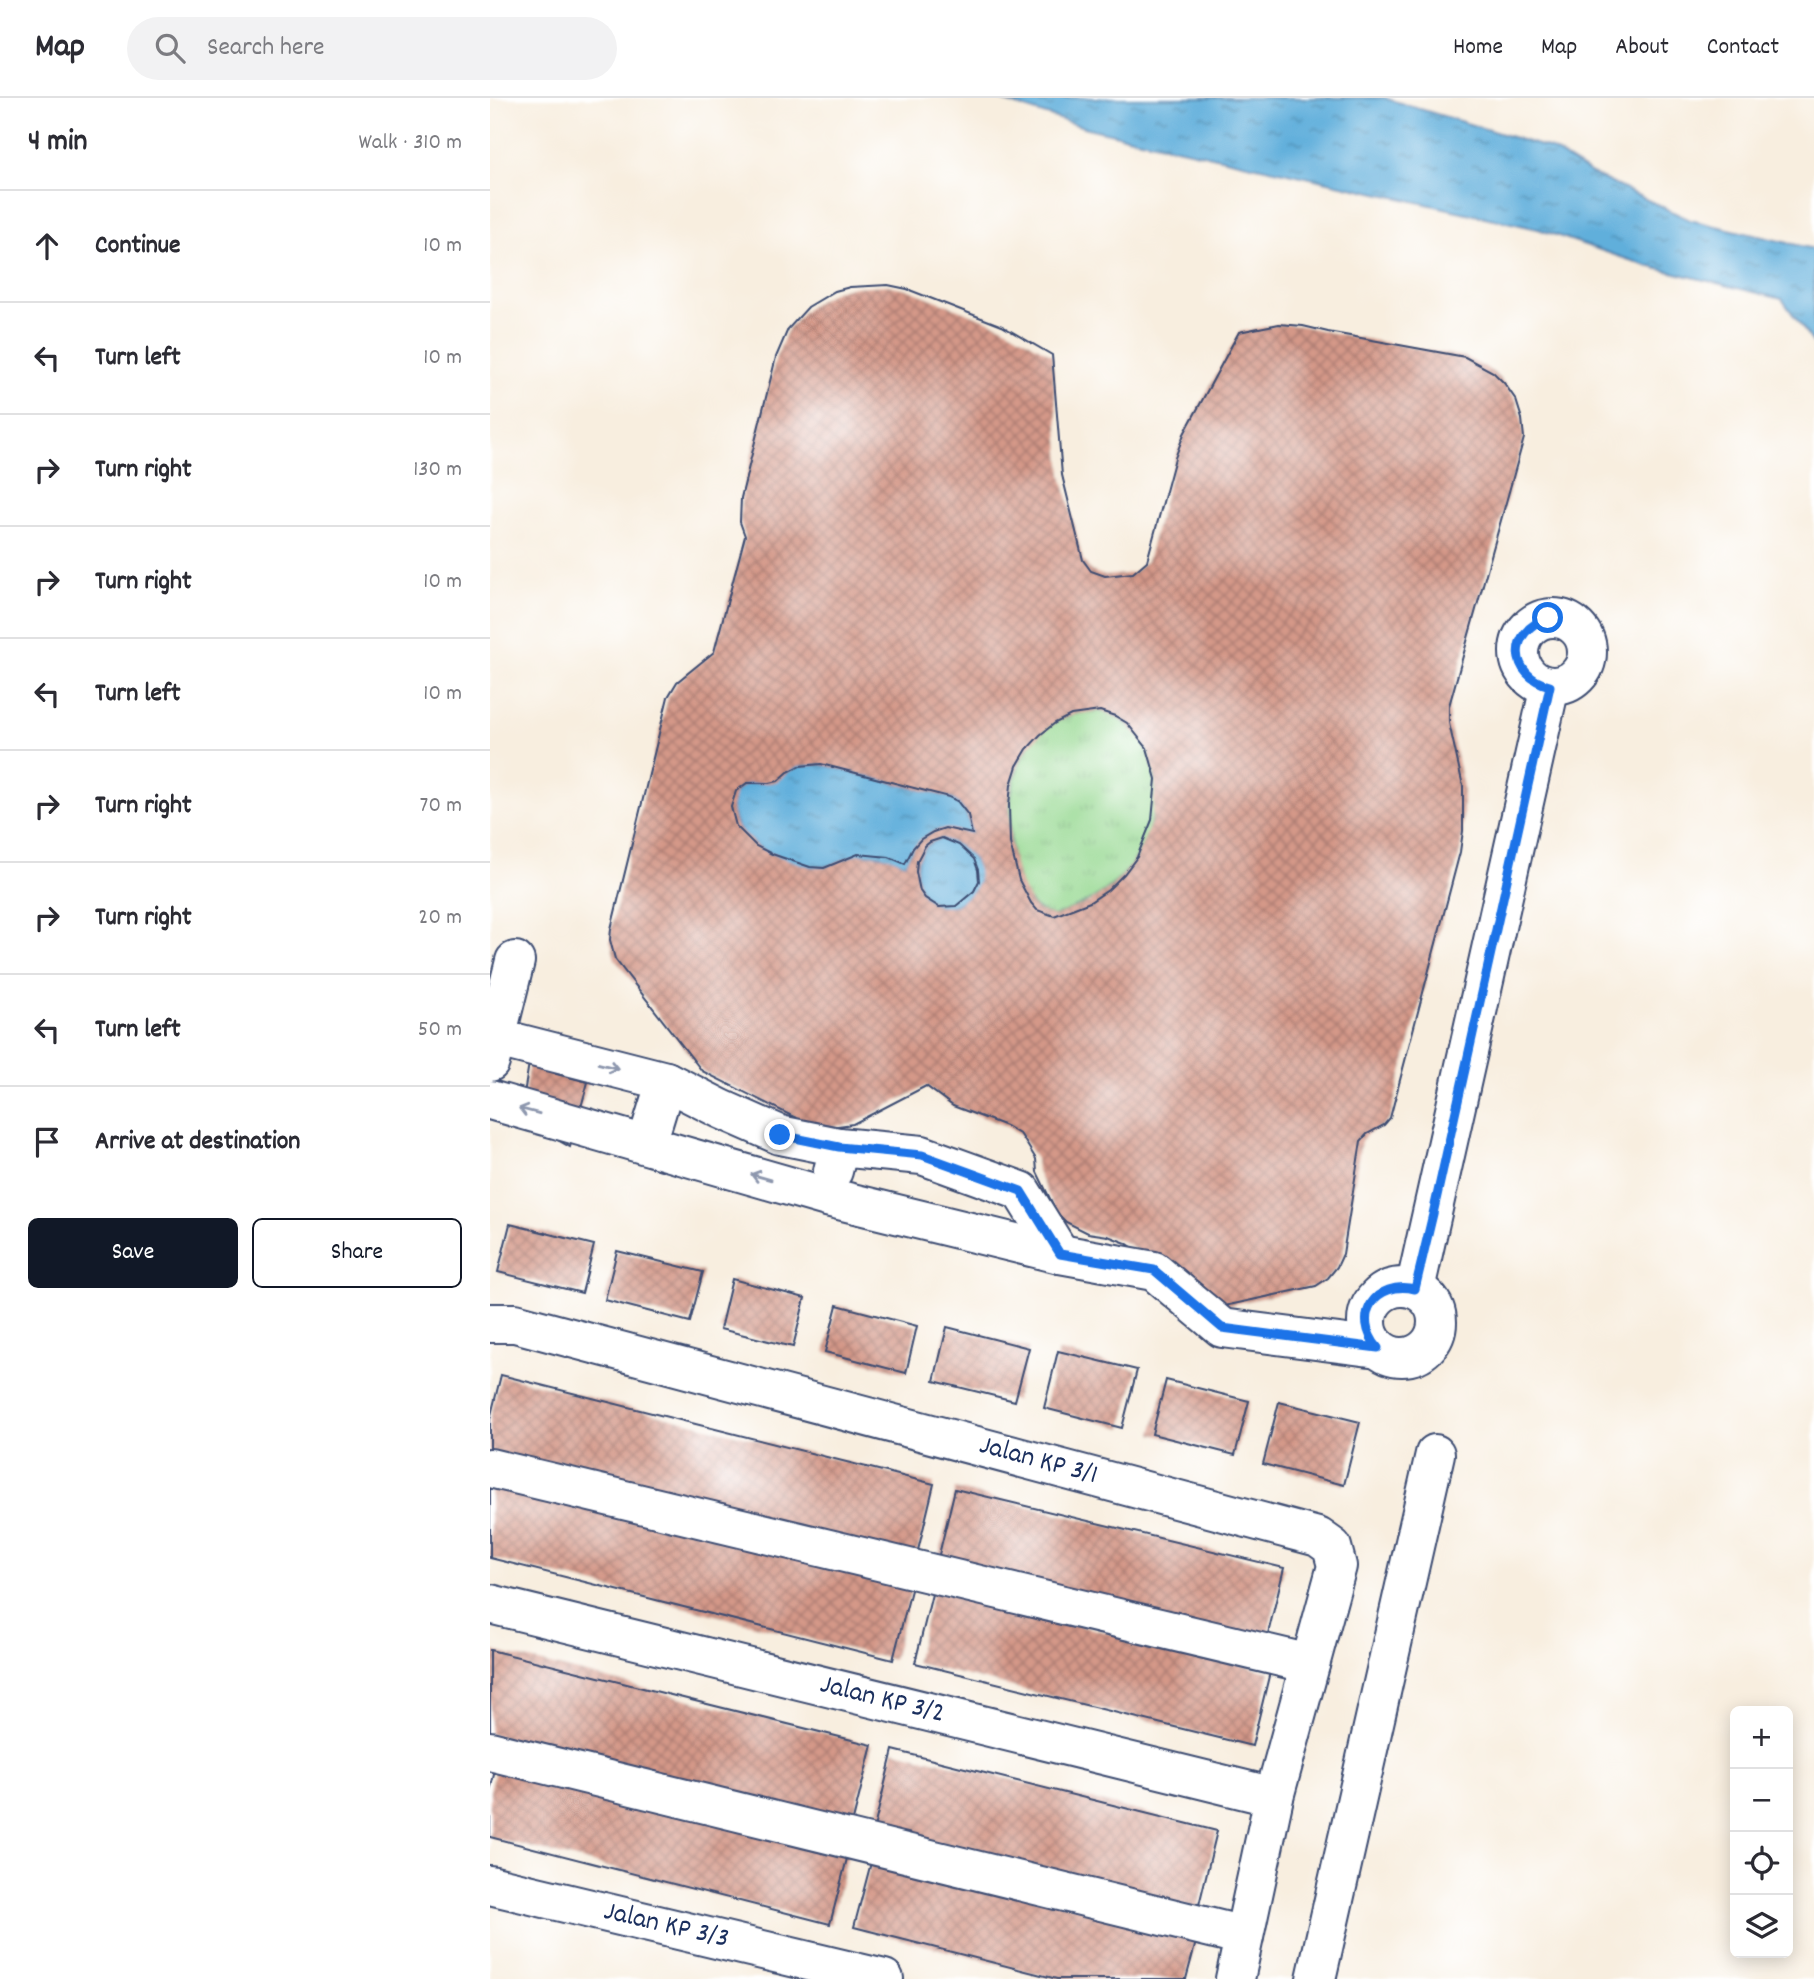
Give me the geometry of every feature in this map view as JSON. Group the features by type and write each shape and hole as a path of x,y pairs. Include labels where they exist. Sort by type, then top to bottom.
{"street":[{"path":"1415,1289 1550,686"},
{"path":"515,961 492,1046 666,1081 780,1135 839,1147 922,1155 1021,1191 1060,1254"},
{"path":"647,1143 666,1081"},
{"path":"490,1100 647,1143 827,1197 1060,1254 1154,1270 1222,1328 1378,1348 1389,1355 1413,1356 1424,1350 1437,1329 1437,1317 1426,1295 1415,1289 1393,1287 1374,1298 1366,1318 1367,1330 1378,1348"},
{"path":"827,1197 839,1147"},
{"name":"Jalan KP 3/1","path":"490,1323 515,1323 1318,1537 1332,1547 1337,1566 1274,1797"},
{"path":"1316,1979 1435,1454"},
{"path":"490,1468 1310,1664"},
{"name":"Jalan KP 3/2","path":"490,1604 1274,1797"},
{"path":"490,1751 1244,1936"},
{"path":"1235,1979 1274,1797"},
{"name":"Jalan KP 3/3","path":"490,1885 884,1979"}],"green space":[{"path":"1100,711 1124,722 1141,739 1151,760 1155,784 1154,808 1148,833 1123,875 1091,900 1054,916 1035,907 1019,882 1010,832 1013,787 1018,767 1027,749 1040,734 1056,722 1076,714"}],"water":[{"path":"993,98 1384,98 1551,149 1592,174 1690,220 1814,249 1814,344 1782,299 1647,266 1538,229 1087,128"},
{"path":"821,764 949,797 965,812 972,834 948,830 931,833 918,843 905,864 882,856 864,854 830,865 811,867 784,859 755,845 736,823 732,810 734,795 738,789 749,784 772,781 799,766"},
{"path":"942,838 967,852 974,860 980,876 972,893 955,905 941,906 929,900 920,889 917,874 918,860 926,847"}],"building":[{"path":"888,285 907,289 1002,326 1052,355 1062,475 1083,560 1091,571 1105,576 1133,573 1147,561 1184,434 1239,332 1279,324 1303,326 1465,357 1493,372 1516,400 1524,438 1449,706 1449,723 1463,786 1460,852 1390,1118 1361,1141 1343,1254 1328,1278 1316,1286 1220,1307 1126,1243 1108,1236 1088,1233 1066,1222 1057,1213 1037,1172 1036,1159 1021,1135 1006,1126 953,1106 926,1086 853,1124 830,1127 813,1125 796,1118 702,1071 615,959 610,940 611,929 668,697 677,682 714,652 745,536 740,522 741,498 776,357 788,329 808,307 835,291 850,287","holes":["1100,711 1127,723 1147,748 1156,779 1152,820 1137,857 1108,890 1090,902 1054,916 1037,910 1019,880 1010,843 1011,785 1017,766 1040,735 1071,715","821,764 949,797 957,801 968,815 972,834 945,828 933,832 913,848 905,864 889,857 858,854 824,868 810,867 772,854 756,846 736,826 731,807 736,791 747,783 778,781 800,766","942,838 959,845 974,859 979,881 974,891 956,906 939,907 925,898 920,891 917,861 930,842"]},
{"path":"534,1032 559,1039 556,1074 588,1082 570,1147 547,1134 524,1094"},
{"path":"510,1224 594,1245 582,1293 498,1272"},
{"path":"617,1251 703,1272 690,1322 605,1300"},
{"path":"732,1279 805,1298 793,1347 720,1329"},
{"path":"837,1305 917,1326 906,1373 825,1352"},
{"path":"947,1327 1029,1348 1015,1401 934,1381"},
{"path":"1058,1351 1137,1370 1122,1428 1044,1408"},
{"path":"501,1375 934,1484 915,1563 490,1457 490,1419"},
{"path":"1166,1380 1249,1401 1235,1455 1152,1434"},
{"path":"1279,1402 1360,1422 1344,1485 1263,1464"},
{"path":"490,1479 912,1586 893,1660 490,1558"},
{"path":"955,1489 1284,1568 1265,1646 936,1567"},
{"path":"933,1590 1270,1672 1252,1746 915,1663"},
{"path":"490,1650 872,1745 852,1824 490,1734"},
{"path":"893,1750 1217,1831 1198,1909 874,1828"},
{"path":"498,1758 850,1847 830,1924 490,1837 490,1791"},
{"path":"873,1855 1197,1938 1186,1979 1057,1979 854,1927"}],"route":[{"path":"780,1135 839,1147 922,1155 1021,1191 1060,1254 1154,1270 1222,1328 1378,1348 1367,1330 1369,1308 1374,1298 1383,1291 1404,1286 1415,1289 1433,1214 1550,686 1530,678 1522,668 1518,647 1528,627 1548,618"}]}
